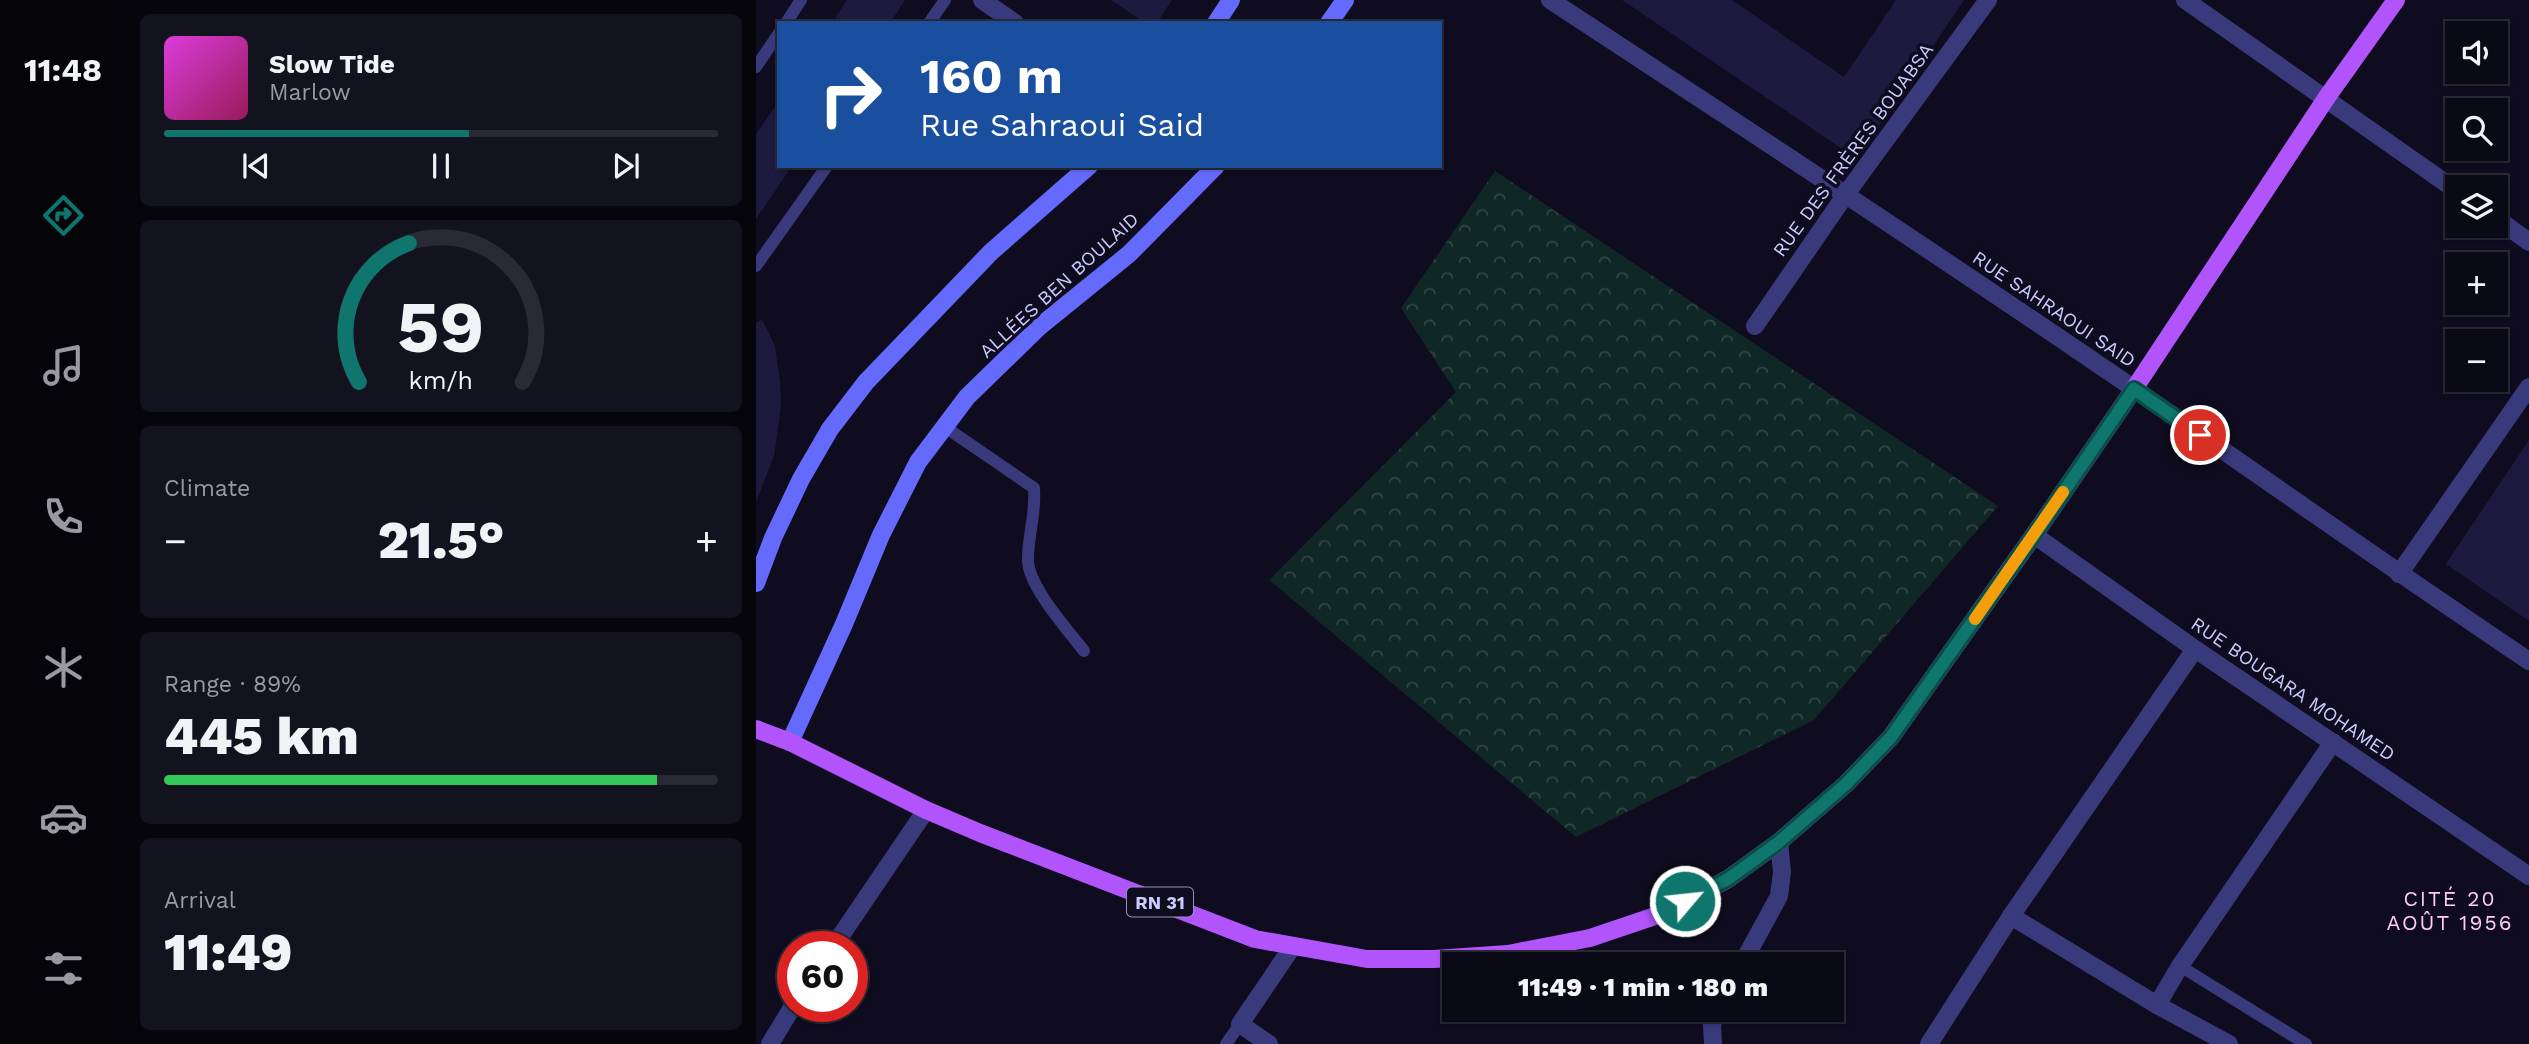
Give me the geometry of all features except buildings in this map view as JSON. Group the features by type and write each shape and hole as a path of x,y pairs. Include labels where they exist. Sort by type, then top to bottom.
{"main road":[{"path":"1330,21 1345,0"},
{"name":"RN 31","path":"756,729 790,742 926,810 1255,939 1367,958 1434,959 1508,954 1590,938 1664,913 1728,879 1779,842 1846,784 1891,737 2034,535 2327,97 2396,0"},
{"path":"1217,21 1227,2"},
{"path":"756,583 773,538 801,479 830,429 866,382 991,252 1087,168"},
{"name":"ALLÉES BEN BOULAID","path":"790,742 881,535 918,462 967,397 1039,327 1129,254 1214,168"}],"street":[{"path":"982,0 1012,21"},
{"name":"RUE SAHRAOUI SAID","path":"1550,0 1846,194 2529,661"},
{"name":"RUE DES FRÈRES BOUABSA","path":"1755,326 1846,194 1988,0"},
{"path":"2185,0 2327,97 2445,182"},
{"path":"2508,227 2529,242"},
{"path":"2399,574 2529,387"},
{"name":"RUE BOUGARA MOHAMED","path":"2034,535 2195,649 2529,876"},
{"path":"1930,1044 2011,916 2195,649"},
{"path":"2157,1005 2180,966 2333,742"},
{"path":"844,931 926,810"},
{"path":"1749,952 1779,896 1782,872 1779,842"},
{"path":"2011,916 2157,1005 2230,1044"},
{"path":"1269,1044 1240,1024 1293,946"},
{"path":"770,1044 783,1022"},
{"path":"1713,1022 1713,1044"}],"lane":[{"path":"787,21 801,0"},
{"path":"930,21 945,0"},
{"path":"756,67 777,36"},
{"path":"756,266 826,168"},
{"path":"945,427 1034,488 1035,509 1027,561 1043,598 1084,651"},
{"path":"2180,966 2306,1044"},
{"path":"1226,1044 1240,1024"}],"green space":[{"path":"1495,171 1998,506 1814,720 1576,837 1269,580 1456,392 1401,308"}],"slow traffic":[{"path":"1975,619 2063,492"}],"district":[{"name":"CITÉ 20 AOÛT 1956","path":"2450,910"}],"route":[{"path":"1685,901 1728,879 1779,842 1846,784 1891,737 2134,389 2200,435"}]}
